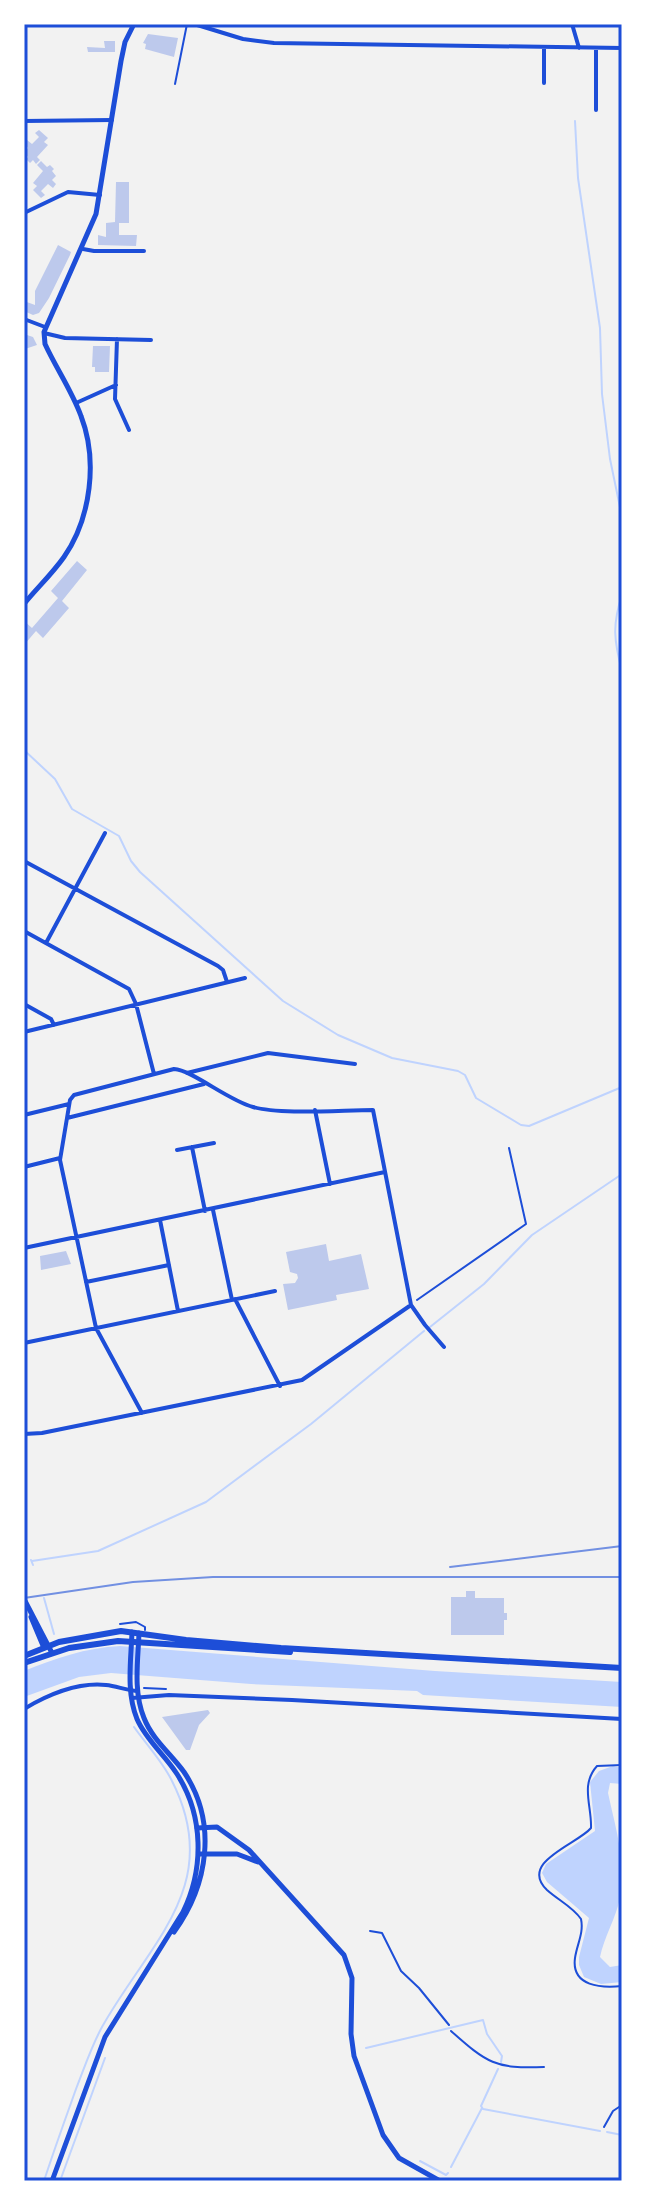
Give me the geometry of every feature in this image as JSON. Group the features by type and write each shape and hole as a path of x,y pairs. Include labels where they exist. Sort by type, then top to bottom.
{"main road":[{"path":"24,1656 105,1632 206,1642 622,1668"},
{"path":"24,1663 48,1650 93,1643 269,1652 346,1651"}],"street":[{"path":"24,604 68,552 86,504 89,446 86,428 48,350 45,330 95,219 124,46 134,24"},
{"path":"194,24 238,38 274,43 622,48"},
{"path":"572,24 579,48"},
{"path":"544,47 544,83"},
{"path":"596,48 596,110"},
{"path":"24,121 112,120"},
{"path":"24,213 68,192 100,195"},
{"path":"83,249 144,251"},
{"path":"24,319 65,338 151,340"},
{"path":"117,339 116,402 129,430"},
{"path":"76,403 116,385"},
{"path":"46,943 105,833"},
{"path":"24,861 218,966 227,982"},
{"path":"24,931 124,985 131,992 154,1074"},
{"path":"24,1032 245,978"},
{"path":"24,1004 51,1019 54,1025"},
{"path":"187,1073 268,1053 355,1064"},
{"path":"142,1413 96,1328 60,1158 69,1104 76,1094 176,1069 235,1101 259,1109 373,1110 411,1305 444,1347"},
{"path":"67,1118 204,1084"},
{"path":"24,1115 69,1104"},
{"path":"315,1110 330,1184"},
{"path":"177,1150 214,1143"},
{"path":"192,1147 205,1211"},
{"path":"24,1167 60,1158"},
{"path":"24,1248 385,1172"},
{"path":"213,1210 233,1300 280,1386"},
{"path":"160,1220 178,1311"},
{"path":"86,1282 169,1265"},
{"path":"24,1343 275,1291"},
{"path":"24,1434 38,1434 280,1386 313,1375 411,1305"},
{"path":"25,1602 48,1650"},
{"path":"135,1633 134,1678 143,1730 182,1783 202,1854"},
{"path":"24,1709 53,1695 89,1685 106,1685 137,1693 373,1703 622,1719"},
{"path":"52,2181 102,2042 193,1902 202,1876 204,1826 191,1785 152,1733 137,1693"},
{"path":"197,1828 221,1828 251,1852 336,1946 347,1962 352,1978 351,2034 354,2056 384,2139 403,2161 440,2181"},
{"path":"202,1854 237,1854 262,1865"}],"lane":[{"path":"175,84 187,24"}],"path":[{"path":"411,1305 526,1224 509,1148"},
{"path":"137,1693 150,1689"},
{"path":"622,1765 597,1766 591,1773 587,1783 591,1828 542,1864 539,1873 546,1889 581,1919 583,1929 574,1960 577,1974 587,1984 598,1988 622,1986"},
{"path":"370,1931 382,1933 401,1971 449,2025"},
{"path":"451,2031 481,2057 497,2065 544,2067"},
{"path":"604,2127 613,2111 622,2105"}],"water":[{"path":"120,1646 435,1671 622,1682 622,1707 111,1673 79,1677 24,1697 24,1671 71,1654"},
{"path":"613,1766 622,1768 622,1784 610,1783 608,1793 619,1845 622,1885 600,1957 610,1967 622,1965 622,1982 601,1984 584,1977 579,1965 589,1918 547,1882 542,1873 546,1864 595,1831 590,1782 599,1771"}],"building":[{"path":"148,34 178,38 174,57 145,49 146,44 143,43"},
{"path":"104,41 115,41 115,52 88,52 87,47 105,48"},
{"path":"39,130 48,138 44,142 48,145 37,157 40,160 36,164 33,160 30,163 26,159 28,157 24,152 28,148 24,143 27,140 32,144 39,137 35,133"},
{"path":"41,161 54,169 52,171 56,176 52,180 56,184 53,188 48,184 41,191 45,195 41,198 33,190 37,186 33,183 43,171 37,165"},
{"path":"116,182 129,182 129,223 119,223 119,235 137,235 136,246 98,245 98,235 106,237 106,223 115,222"},
{"path":"58,245 71,252 70,255 49,298 39,313 33,315 24,311 24,301 35,305 35,291"},
{"path":"24,334 33,337 37,345 25,349"},
{"path":"93,346 110,346 109,372 95,372 95,367 92,367"},
{"path":"77,561 87,570 62,601 69,608 43,638 36,631 24,645 24,621 32,628 58,598 51,591"},
{"path":"326,1244 329,1261 361,1254 369,1289 336,1295 337,1300 288,1310 283,1284 295,1283 298,1278 297,1274 290,1272 286,1252"},
{"path":"66,1251 71,1264 41,1270 40,1256"},
{"path":"466,1591 475,1591 475,1598 504,1598 507,1620 504,1620 504,1635 451,1635 451,1597 466,1597"},
{"path":"208,1710 210,1713 199,1725 190,1750 186,1750 162,1717"}],"waterway":[{"path":"575,121 578,178 600,328 602,394 610,459 622,517"},
{"path":"622,595 615,633 622,671"},
{"path":"24,750 55,779 72,809 119,836 140,872 283,1001 338,1035 392,1058 458,1071 465,1075 476,1098 521,1125 529,1126 622,1087"},
{"path":"430,1327 484,1284 532,1235 622,1174"},
{"path":"32,1561 98,1551 206,1502 311,1424 424,1331"},
{"path":"31,1560 33,1565"},
{"path":"44,1598 54,1634"},
{"path":"44,2181 98,2035 159,1940 186,1882 190,1852 186,1818 172,1781 134,1727"},
{"path":"366,2048 483,2020 487,2034 502,2056 501,2062"},
{"path":"60,2181 105,2058"},
{"path":"498,2069 481,2106 483,2109 600,2131"},
{"path":"451,2167 482,2108"},
{"path":"607,2132 622,2135"},
{"path":"420,2161 446,2175 448,2173"}],"railway":[{"path":"450,1567 622,1546"},
{"path":"24,1598 133,1582 213,1577 622,1577"}]}
